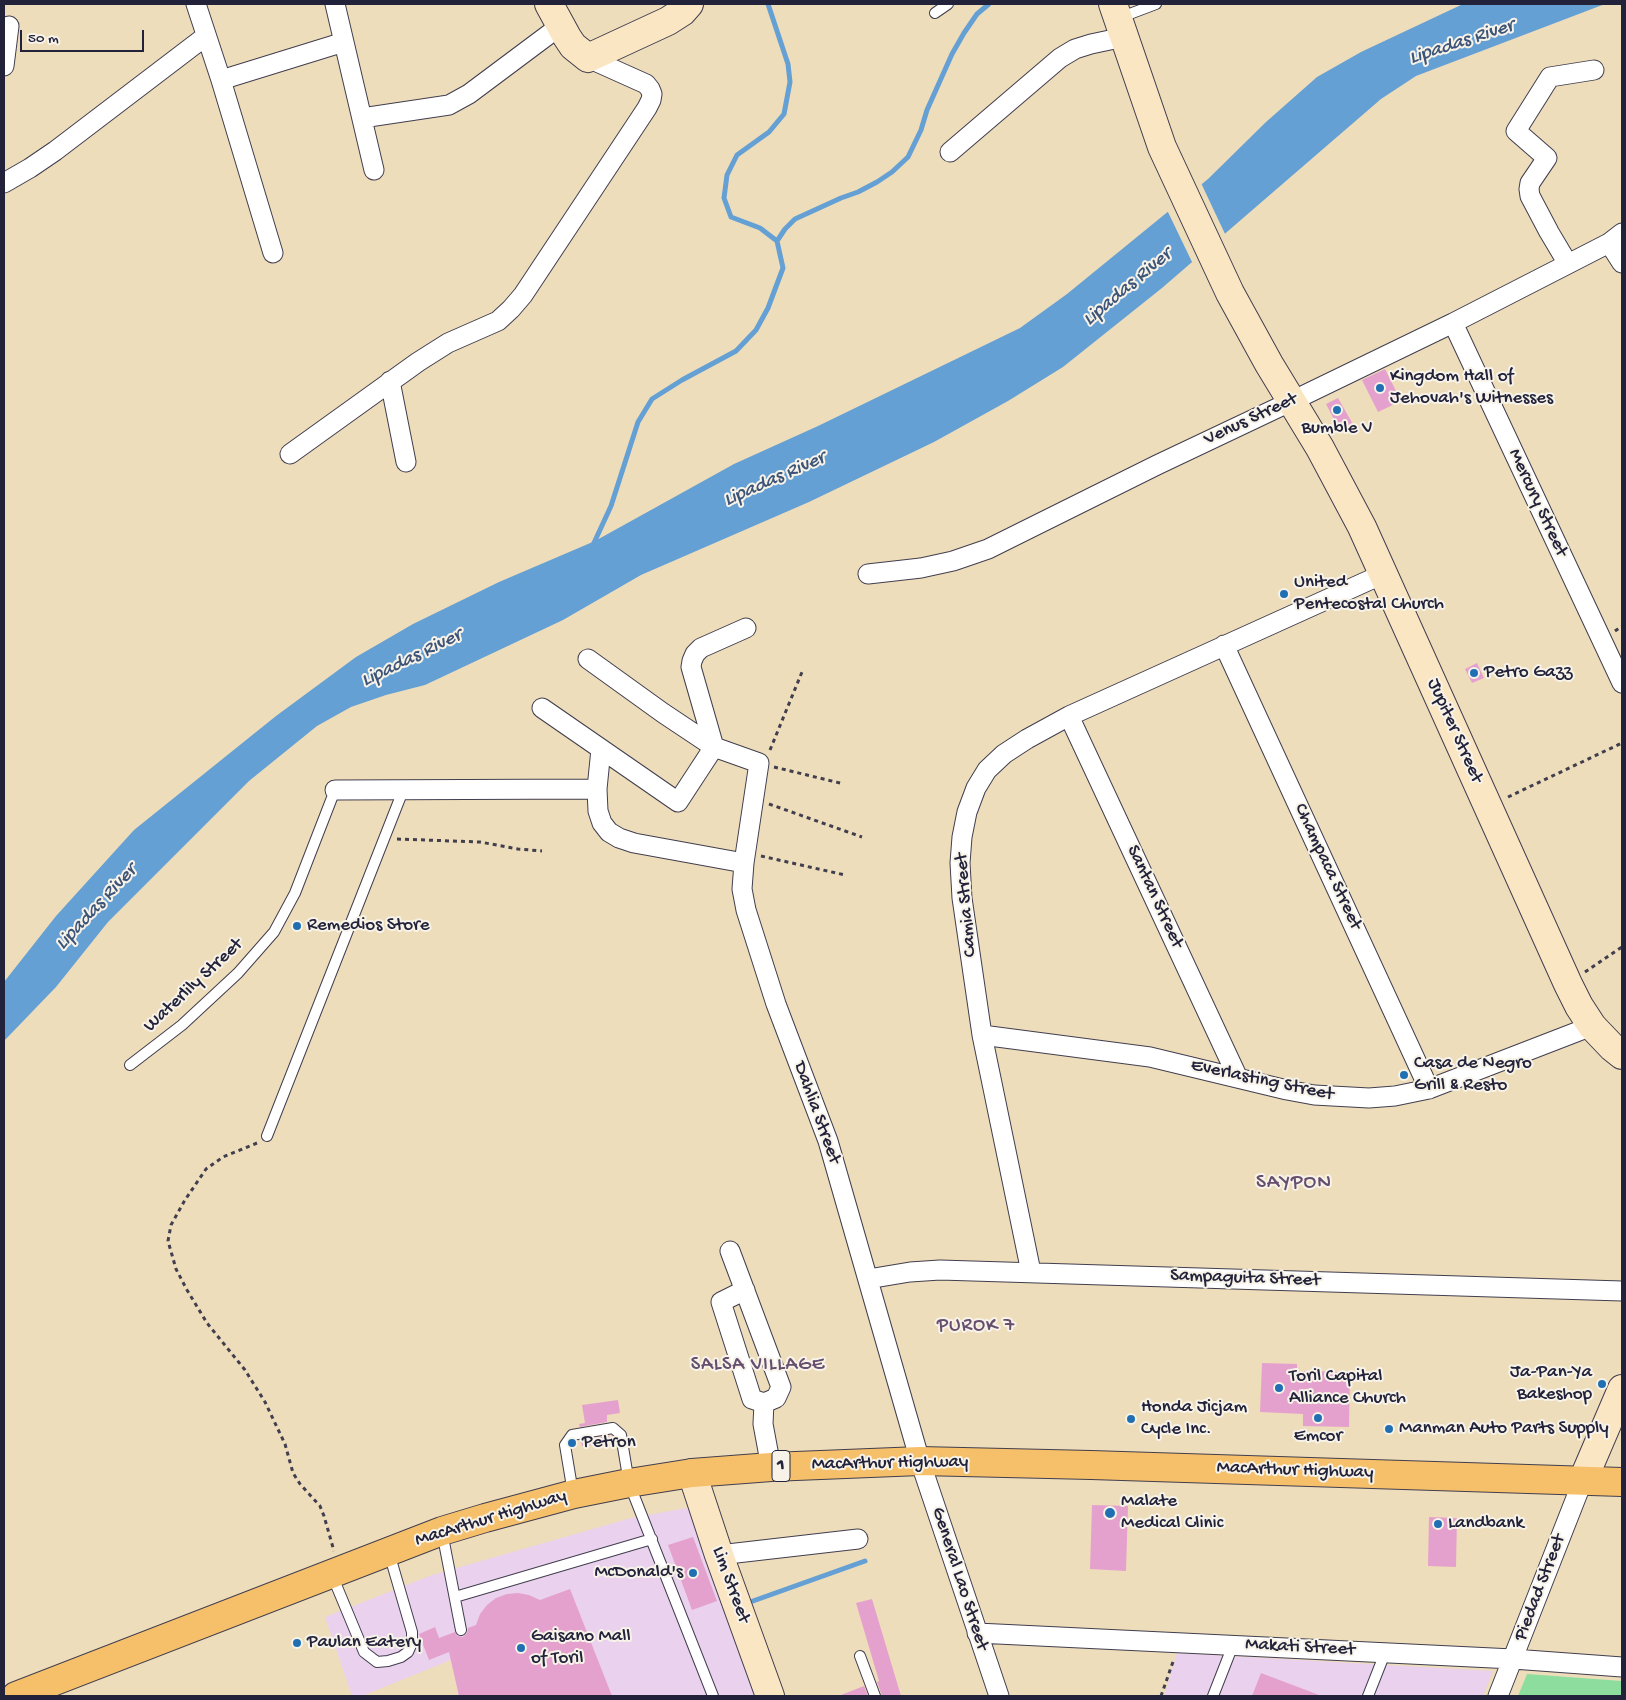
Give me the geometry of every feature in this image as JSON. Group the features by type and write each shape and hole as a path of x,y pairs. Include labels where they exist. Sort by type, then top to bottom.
{"highway":[{"name":"MacArthur Highway","path":"16,1696 442,1531 574,1494 692,1473 771,1467 920,1461 1622,1482"}],"main road":[{"path":"555,15 573,46 588,58 668,21 682,12 689,4"},
{"name":"Jupiter Street","path":"1118,20 1158,138 1230,293 1260,349 1320,448 1362,527 1579,1006 1592,1026 1622,1055"},
{"path":"1583,1480 1622,1389"},
{"name":"Lim Street","path":"692,1473 718,1556 770,1696"}],"street":[{"path":"196,4 273,253"},
{"path":"335,4 374,170"},
{"path":"362,118 449,104 469,94 555,15"},
{"path":"950,152 1060,58 1075,49 1091,44 1118,20"},
{"path":"4,66 9,26"},
{"path":"4,182 30,168 55,151 206,36"},
{"path":"221,80 344,42"},
{"path":"290,454 390,381 448,343 498,321 511,309 536,277 647,108 652,94 646,84 588,58"},
{"path":"1568,264 1530,196 1530,183 1548,158 1516,131 1550,77 1594,70"},
{"path":"1616,238 1622,263"},
{"name":"Venus Street","path":"868,574 921,568 953,561 988,549 1157,465 1292,402 1453,323 1616,238"},
{"name":"Mercury Street","path":"1453,323 1622,683"},
{"path":"390,381 406,462"},
{"name":"Camia Street","path":"1031,1272 982,1035 962,898 960,863 962,837 967,812 976,788 988,770 1004,754 1069,716 1383,574"},
{"path":"542,708 678,802 714,747 691,667 692,660 701,648 746,628"},
{"name":"Champaca Street","path":"1224,645 1429,1089"},
{"path":"588,659 714,747 759,763"},
{"name":"Santan Street","path":"1069,716 1238,1078"},
{"path":"601,749 597,788 598,811 602,823 609,832 618,838 634,842 745,858"},
{"name":"Dahlia Street","path":"759,763 742,889 746,910 789,1040 828,1140 920,1461"},
{"path":"335,790 597,788"},
{"name":"Everlasting Street","path":"982,1035 1150,1057 1287,1090 1340,1098 1369,1098 1394,1096 1429,1089 1592,1026"},
{"path":"730,1250 745,1290 781,1387 776,1398 764,1403 752,1399 721,1302 745,1290"},
{"name":"Sampaguita Street","path":"868,1279 910,1272 940,1270 1622,1291"},
{"path":"764,1403 763,1424 771,1467"},
{"name":"General Lao Street","path":"920,1461 999,1696"},
{"name":"Piedad Street","path":"1498,1696 1583,1480"},
{"path":"718,1556 858,1539"},
{"name":"Makati Street","path":"977,1633 1513,1659 1622,1667"}],"lane":[{"path":"936,13 948,4"},
{"path":"1118,20 1156,4"},
{"path":"267,1136 404,788"},
{"name":"Waterlily Street","path":"130,1065 182,1025 238,974 274,932 295,893 335,790"},
{"path":"574,1494 565,1445 572,1435 613,1428 621,1435 629,1483 713,1696"},
{"path":"442,1531 461,1630"},
{"path":"455,1597 652,1539"},
{"path":"336,1573 364,1652 377,1662 401,1657 408,1652 412,1643 412,1632 388,1552"},
{"path":"1213,1696 1233,1645"},
{"path":"1368,1696 1385,1653"},
{"path":"860,1656 875,1696"}],"path":[{"path":"802,672 769,752 759,763 844,784"},
{"path":"1488,807 1622,743"},
{"path":"754,799 862,837"},
{"path":"384,838 480,842 542,851"},
{"path":"745,858 845,875"},
{"path":"1568,984 1622,947"},
{"path":"267,1136 260,1142 223,1158 206,1169 171,1225 168,1241 176,1268 187,1290 208,1323 245,1370 265,1402 285,1444 293,1473 300,1484 320,1506 324,1516 336,1573"},
{"path":"1161,1696 1179,1642"}],"shaded area":[{"path":"692,1507 759,1696 459,1696 451,1660 362,1696 352,1696 325,1617 432,1575 631,1518"},
{"path":"1177,1653 1493,1671 1483,1696 1164,1696"}],"green space":[{"path":"1527,1674 1622,1681 1622,1696 1518,1696"}],"water":[{"name":"Lipadas River","path":"1463,4 1605,4 1416,76 1381,99 1162,288 1063,367 1008,401 934,442 809,502 641,575 563,620 425,685 386,695 351,707 317,726 249,781 108,922 56,987 4,1041 4,982 56,916 134,830 276,716 356,657 413,624 499,582 595,541 734,464 818,426 1020,328 1067,294 1208,179 1266,122 1317,77 1361,52"}],"pier":[{"path":"1201,183 1226,236 1193,264 1167,210"}],"building":[{"name":"Kingdom Hall of Jehovah's Witnesses","path":"1385,369 1401,401 1378,412 1362,380"},
{"name":"Bumble V","path":"1338,398 1354,426 1341,433 1326,404"},
{"name":"Petro Gazz","path":"1477,663 1484,678 1472,683 1465,669"},
{"path":"1262,1363 1297,1364 1297,1371 1350,1372 1349,1427 1303,1426 1303,1414 1260,1412"},
{"path":"618,1400 620,1413 607,1415 607,1422 580,1427 579,1424 585,1423 582,1405"},
{"path":"609,1436 610,1443 582,1446 581,1440"},
{"path":"1092,1505 1128,1506 1126,1571 1090,1569"},
{"path":"1429,1517 1457,1518 1456,1567 1428,1566"},
{"name":"McDonald's","path":"693,1537 717,1601 692,1610 668,1545"},
{"name":"Gaisano Mall of Toril","path":"570,1589 612,1696 459,1696 449,1652 429,1660 419,1634 435,1627 439,1638 455,1632 458,1636 463,1637 467,1633 468,1628 476,1625 480,1614 487,1605 496,1598 518,1593 540,1600"},
{"path":"872,1599 901,1696 882,1696 877,1682 879,1681 856,1603"},
{"path":"1261,1673 1319,1695 1319,1696 1252,1696"},
{"path":"864,1686 868,1696 841,1695"}],"waterway":[{"path":"593,545 611,506 638,422 652,399 682,380 736,351 756,330 768,308 783,268 777,241 760,228 731,217 724,198 727,175 737,155 769,132 784,114 790,82 788,64 768,4"},
{"path":"777,241 795,219 877,182 892,172 908,157 952,54 977,14 989,4"},
{"path":"753,1601 865,1561"}],"place":[{"name":"Kingdom Hall of Jehovah's Witnesses","path":"1380,388"},
{"name":"Bumble V","path":"1337,410"},
{"name":"United Pentecostal Church","path":"1284,594"},
{"name":"Petro Gazz","path":"1474,673"},
{"name":"Remedios Store","path":"297,926"},
{"name":"Casa de Negro Grill & Resto","path":"1404,1075"},
{"name":"Ja-Pan-Ya Bakeshop","path":"1602,1384"},
{"name":"Toril Capital Alliance Church","path":"1279,1388"},
{"name":"Emcor","path":"1318,1418"},
{"name":"Honda Jicjam Cycle Inc.","path":"1131,1419"},
{"name":"Manman Auto Parts Supply","path":"1389,1429"},
{"name":"Petron","path":"572,1443"},
{"name":"Malate Medical Clinic","path":"1110,1513"},
{"name":"Landbank","path":"1438,1524"},
{"name":"McDonald's","path":"693,1573"},
{"name":"Paulan Eatery","path":"297,1643"},
{"name":"Gaisano Mall of Toril","path":"521,1648"}],"district":[{"name":"SAYPON","path":"1294,1184"},
{"name":"PUROK 7","path":"976,1327"},
{"name":"SALSA VILLAGE","path":"758,1366"}]}
